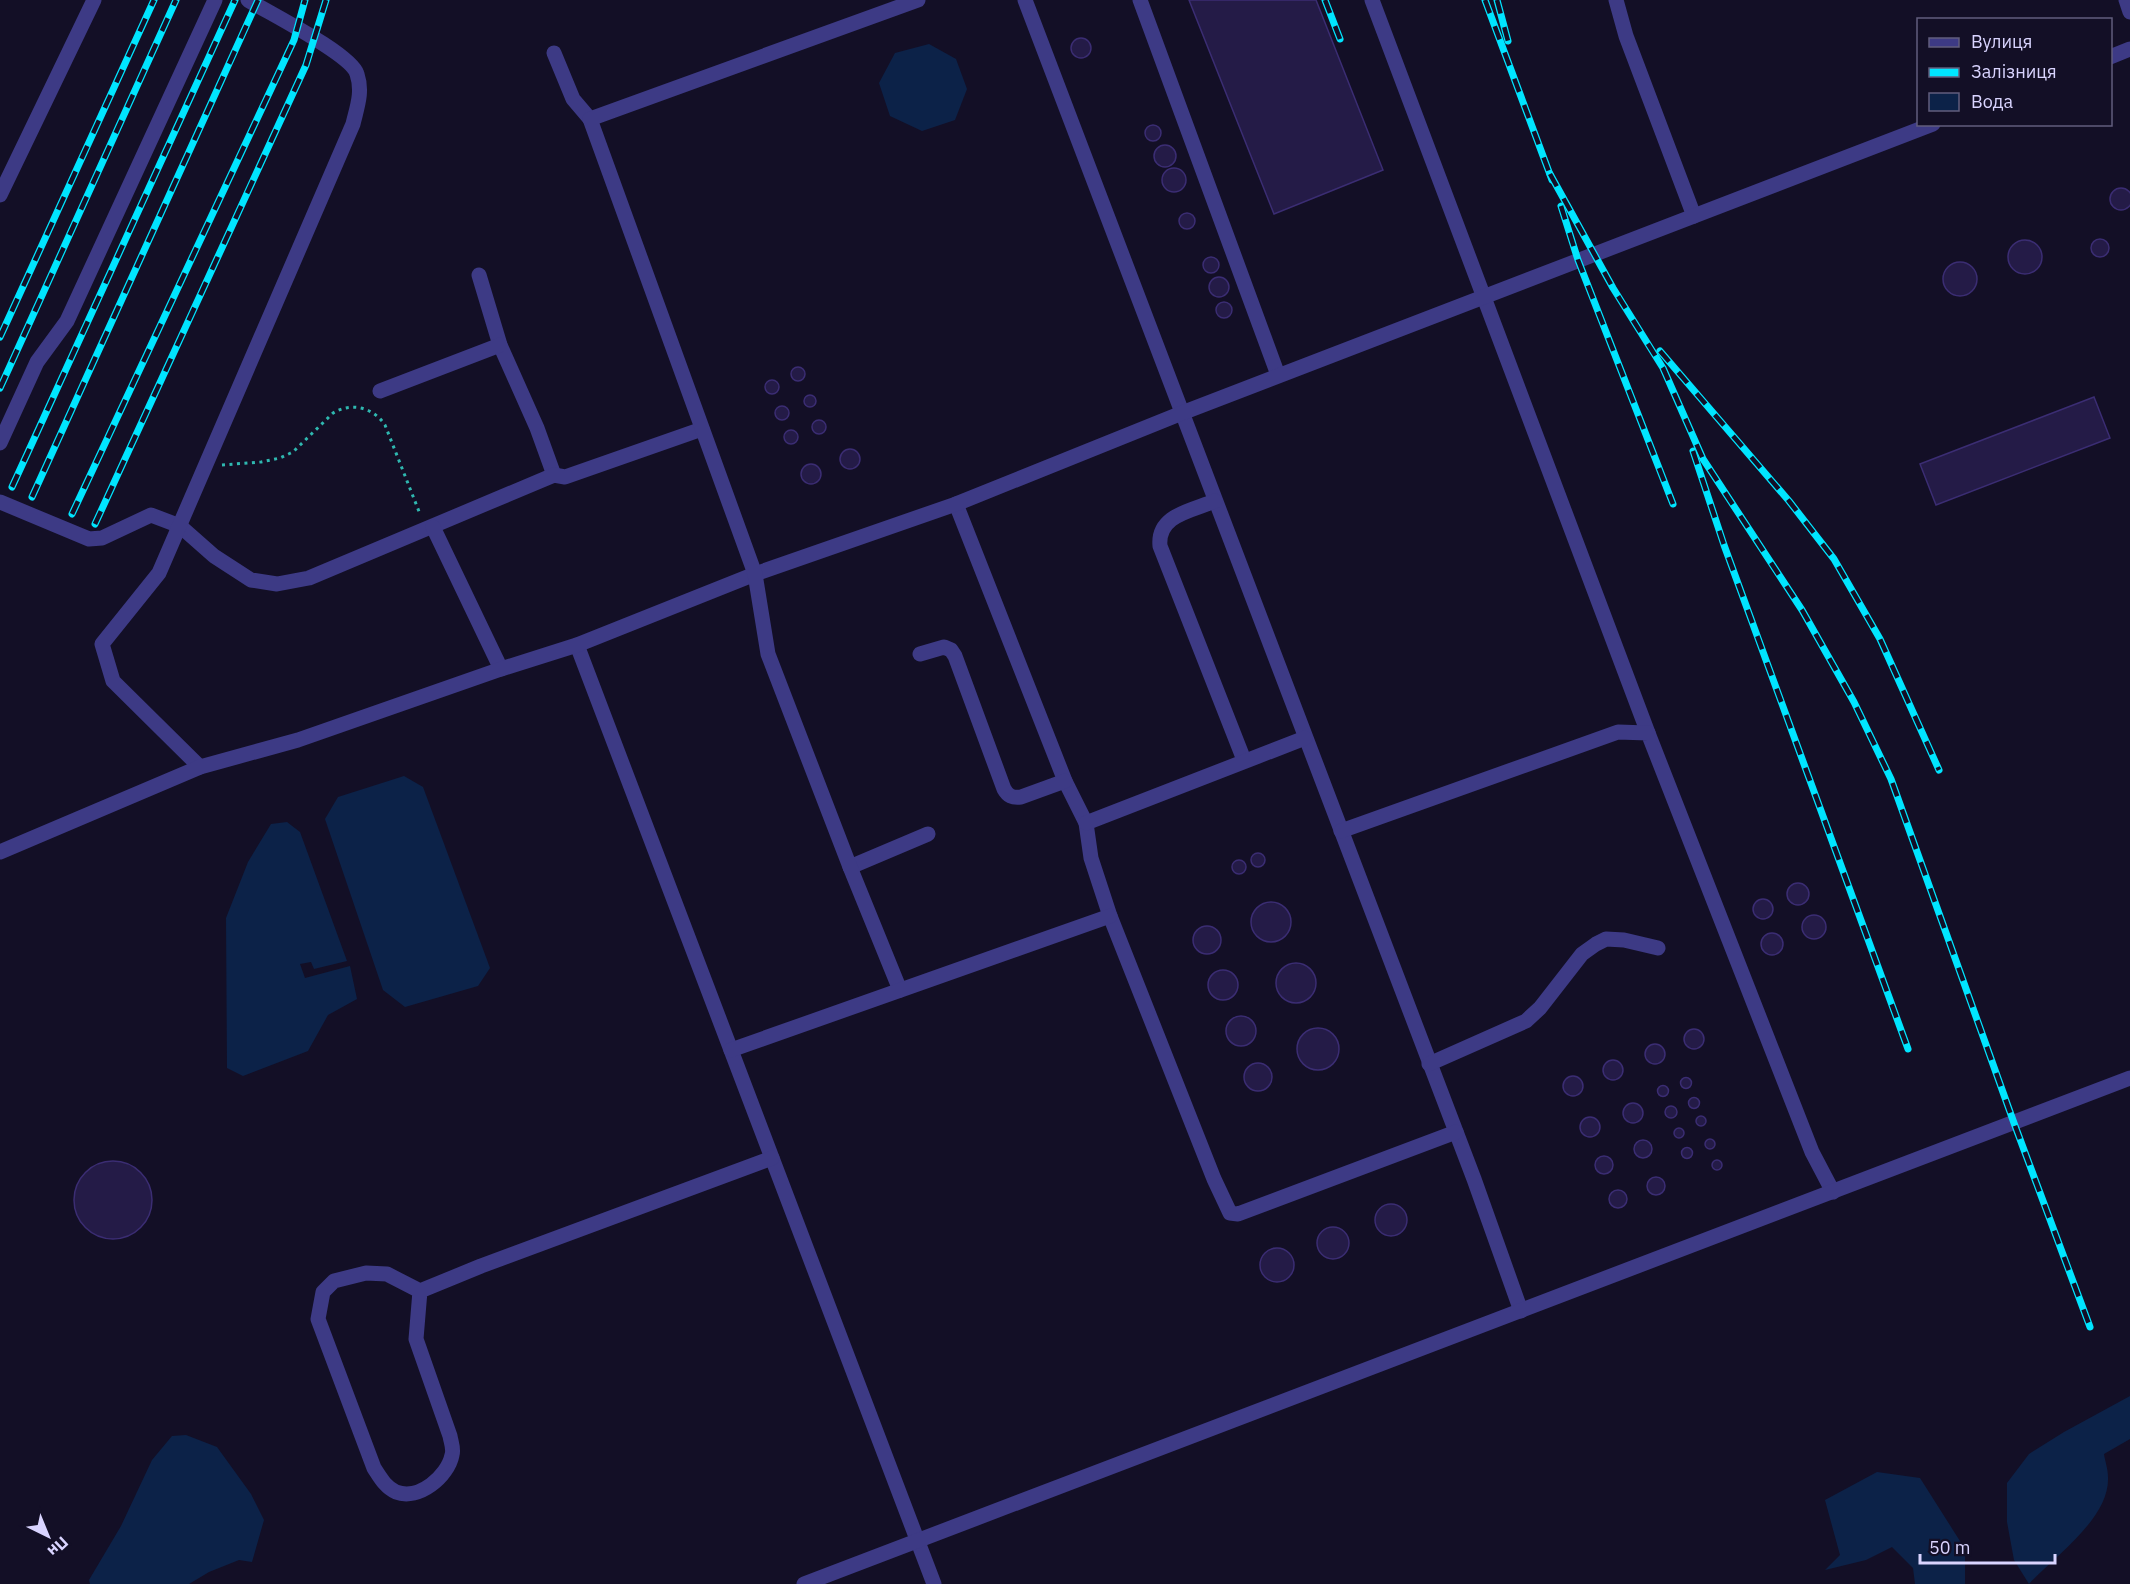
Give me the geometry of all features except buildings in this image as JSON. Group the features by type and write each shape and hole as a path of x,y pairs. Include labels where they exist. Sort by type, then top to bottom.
{"lane":[{"path":"0,195 94,0"},
{"path":"0,443 37,362 67,321 215,0"},
{"path":"200,767 113,681 102,644 159,573 353,124 361,93 357,72 341,55 248,0"},
{"path":"590,119 918,0"},
{"path":"1025,0 1456,1132 1521,1311"},
{"path":"1140,0 1278,375"},
{"path":"1372,0 1648,733 1812,1152 1833,1192"},
{"path":"1616,0 1626,36 1694,216"},
{"path":"2126,0 2130,12"},
{"path":"2112,56 2130,49"},
{"path":"554,53 573,99 590,119 755,574 768,654 900,990"},
{"path":"0,852 200,767 298,740 577,645 755,574 956,504 1182,412 1928,126"},
{"path":"479,274 500,345 537,428 554,475"},
{"path":"380,391 500,345"},
{"path":"0,502 90,539 102,538 151,515 180,526 214,556 251,580 277,584 309,578 554,475 565,477 702,429"},
{"path":"1215,501 1173,518 1163,525 1159,535 1160,546 1244,760"},
{"path":"956,504 1065,781 1086,823 1091,858 1110,916 1214,1179 1230,1213 1238,1214 1456,1132"},
{"path":"433,527 501,669"},
{"path":"577,645 934,1584"},
{"path":"920,654 944,647 951,650 1008,795 1014,798 1021,797 1065,781"},
{"path":"1341,831 1618,732 1648,733"},
{"path":"1086,823 1305,738"},
{"path":"850,867 928,834"},
{"path":"731,1050 1110,916"},
{"path":"1429,1064 1526,1021 1540,1008 1582,954 1596,944 1606,939 1624,940 1658,948"},
{"path":"804,1584 2130,1078"},
{"path":"420,1291 416,1339 450,1436 453,1452 444,1473 435,1481 423,1490 406,1493 396,1492 384,1483 374,1468 318,1319 323,1292 334,1281 366,1273 387,1274 420,1291 772,1158"}],"path":[{"path":"206,467 280,458 293,452 333,412 341,408 361,408 380,417 385,425 422,519 433,527"}],"water":[{"path":"929,44 956,59 967,89 955,120 922,131 890,116 879,83 895,53"},
{"path":"404,776 423,787 490,968 478,986 405,1007 383,990 325,819 338,797"},
{"path":"287,822 300,832 347,961 314,969 311,962 300,964 305,978 350,966 357,999 328,1015 308,1051 243,1076 227,1068 226,918 248,862 271,824"},
{"path":"2130,1396 2130,1439 2104,1454 2108,1477 2106,1492 2100,1507 2079,1535 2029,1584 2014,1560 2007,1522 2007,1483 2029,1454"},
{"path":"186,1435 217,1447 251,1494 264,1520 252,1562 239,1560 209,1572 189,1584 90,1584 89,1580 121,1526 152,1460 172,1436"},
{"path":"1877,1472 1920,1478 1965,1549 1965,1584 1915,1584 1913,1568 1892,1547 1866,1560 1825,1570 1840,1555 1825,1500"}],"railway":[{"path":"0,337 154,0"},
{"path":"0,388 176,0"},
{"path":"12,487 235,0"},
{"path":"32,497 258,0"},
{"path":"72,514 294,40 305,0"},
{"path":"95,524 306,65 326,0"},
{"path":"1325,0 1340,39"},
{"path":"1485,0 1552,180"},
{"path":"1497,0 1508,41"},
{"path":"1550,174 1613,288 1663,368 1703,459 1802,610 1854,702 1891,779 2014,1123 2090,1327"},
{"path":"1561,206 1578,260 1673,504"},
{"path":"1660,351 1789,501 1834,559 1880,639 1939,770"},
{"path":"1693,451 1724,545 1908,1049"}]}
